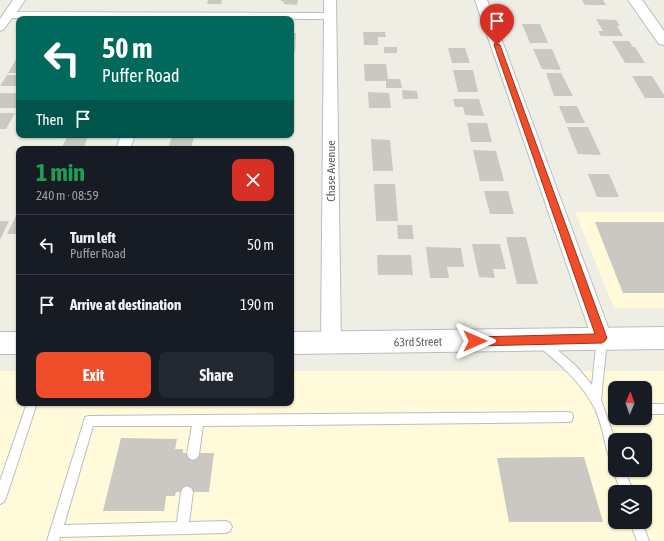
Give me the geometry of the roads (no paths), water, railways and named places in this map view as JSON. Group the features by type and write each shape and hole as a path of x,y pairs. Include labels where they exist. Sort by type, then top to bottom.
{"main road":[{"path":"635,0 664,40"},
{"name":"63rd Street","path":"294,343 539,341 602,338 664,338"},
{"path":"0,343 16,343"}],"street":[{"path":"0,26 19,0"},
{"name":"Chase Avenue","path":"330,0 331,343"},
{"path":"481,0 602,338"},
{"path":"8,15 172,13 330,16"}],"lane":[{"path":"596,401 602,338"},
{"path":"539,341 566,363 596,401 608,436"},
{"path":"0,498 31,406"},
{"path":"652,409 664,409"},
{"path":"226,527 182,528 55,536 89,421 568,417"},
{"path":"193,454 198,420"},
{"path":"182,528 187,492"},
{"path":"639,529 643,541"}]}
